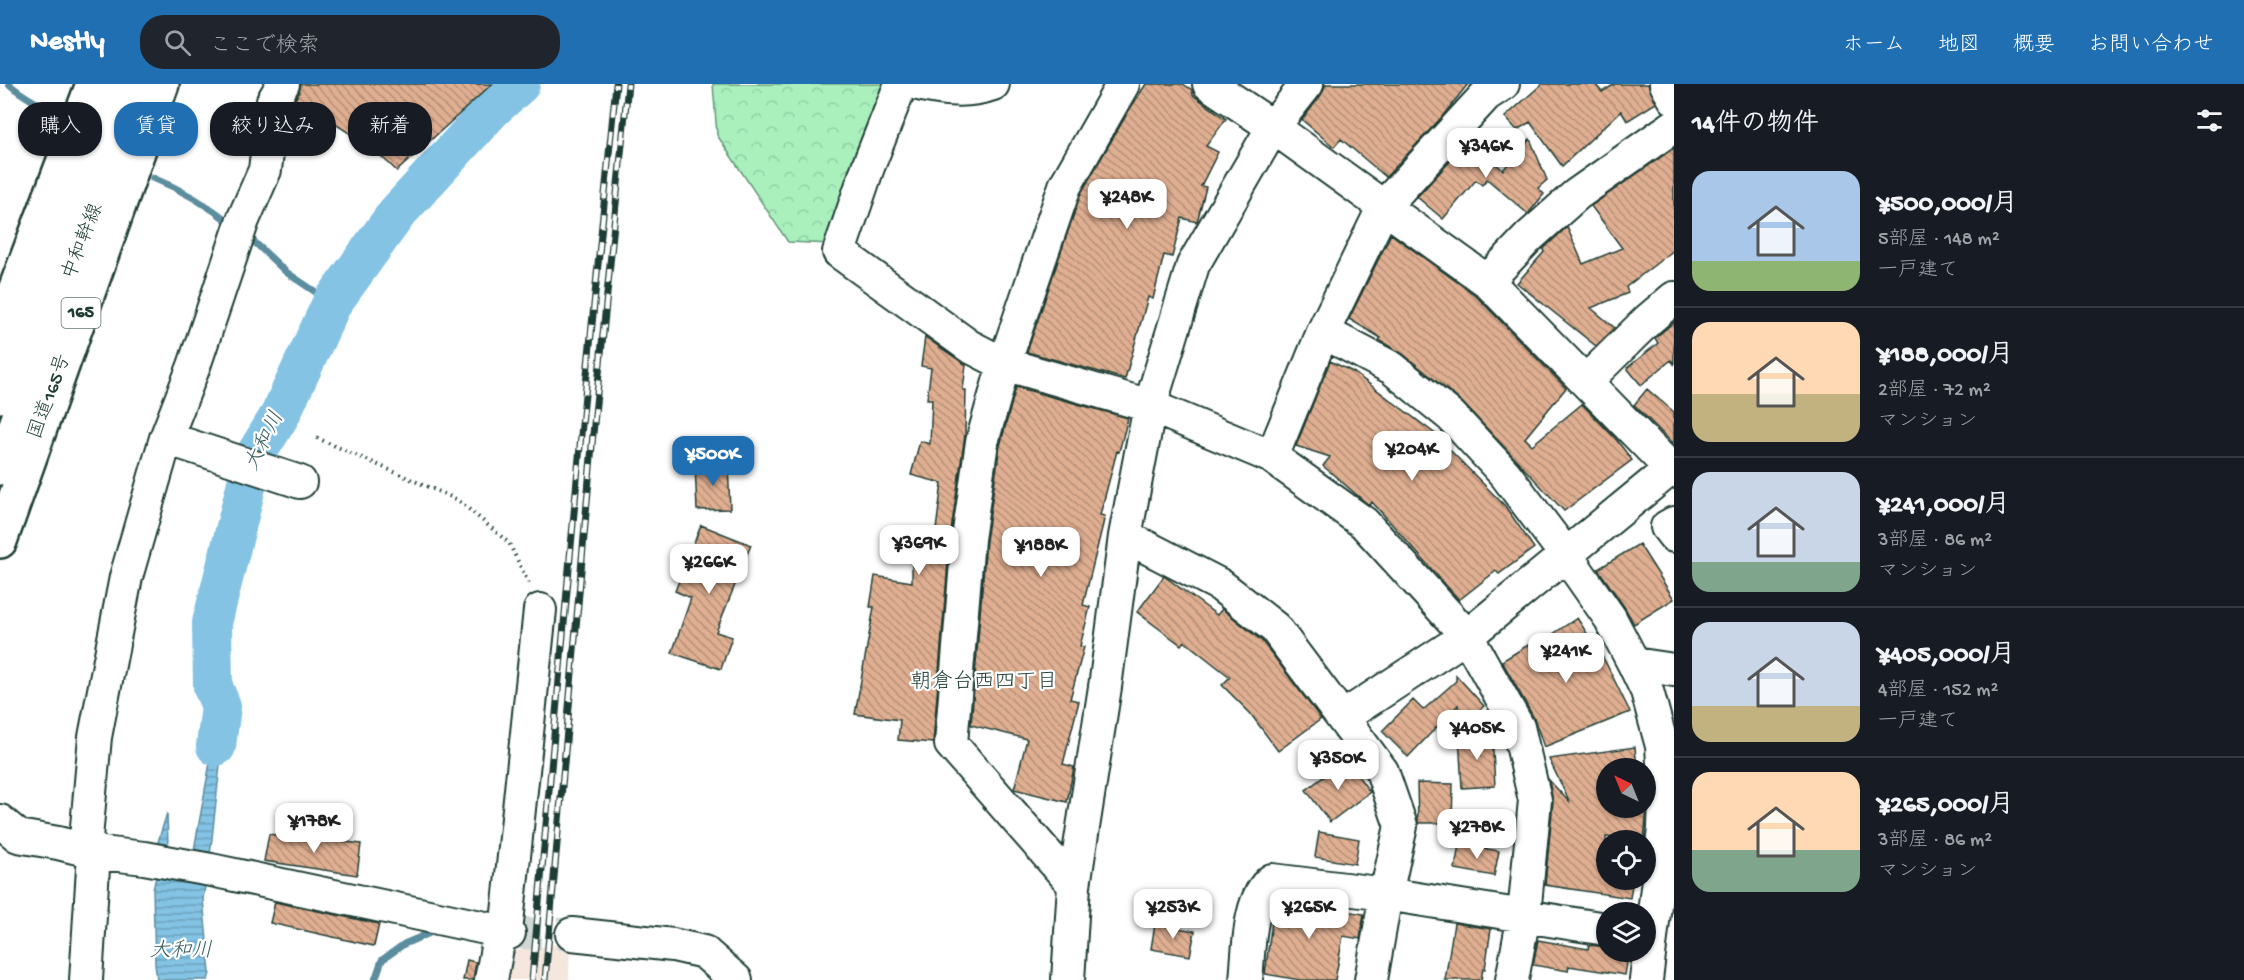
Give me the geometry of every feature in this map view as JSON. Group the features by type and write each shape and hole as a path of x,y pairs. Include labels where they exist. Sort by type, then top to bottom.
{"main road":[{"path":"0,330 93,84"},
{"name":"中和幹線","path":"0,396 114,84"},
{"name":"中和幹線","path":"0,468 143,84"},
{"name":"国道165号","path":"0,541 162,84"}],"street":[{"path":"86,980 94,852 86,838 95,737 126,577 166,438 194,366 240,230 265,170 273,101 283,84"},
{"path":"901,84 868,167 839,252 969,346 1004,364 1150,406 1272,457 1365,523 1467,636 1518,727 1535,800 1524,915 1512,980"},
{"path":"918,84 940,89 978,89 993,84"},
{"path":"1074,885 951,744 968,539 982,442 1004,364 1065,186 1122,84"},
{"path":"1209,84 1273,127 1487,281 1672,469 1467,636 1342,717"},
{"path":"1068,980 1074,885 1106,687 1125,536 1150,406 1193,265 1273,127 1307,84"},
{"path":"1272,457 1323,332 1384,206 1486,95 1503,84"},
{"path":"1666,84 1674,98"},
{"path":"1487,281 1529,237 1576,195 1674,126"},
{"path":"1586,381 1648,320 1674,298"},
{"path":"1323,332 1392,368 1451,416 1505,474 1566,555 1610,618 1634,664 1647,691 1662,746 1670,798 1664,829 1657,938 1646,980"},
{"path":"166,438 219,458 300,482"},
{"path":"1674,523 1667,527 1674,536"},
{"path":"1125,536 1220,585 1275,628 1382,771 1401,826 1371,980"},
{"path":"491,980 505,932 540,610"},
{"path":"1634,664 1674,670"},
{"path":"0,821 18,836 94,852 211,870 505,932"},
{"path":"1246,980 1255,903 1263,887 1272,880 1386,894 1596,927"},
{"path":"572,934 673,945 704,952 736,980"}],"path":[{"path":"316,438 458,500 509,543 540,610"}],"shaded area":[{"path":"570,943 569,980 506,980 511,951"}],"green space":[{"path":"713,84 907,84 833,244 788,242 717,135"}],"water":[{"name":"大和川","path":"216,690 231,703 220,765 203,899 210,973 208,980 157,980 153,890 161,855 158,842 167,813 168,846 190,872 212,752 206,746"}],"building":[{"path":"301,84 492,84 432,139 432,102 348,102 348,132 336,124 336,102 293,102"},
{"path":"1146,84 1183,84 1192,90 1193,95 1226,119 1206,146 1218,152 1201,186 1206,187 1197,222 1182,218 1172,257 1164,255 1153,299 1148,297 1125,379 1027,352 1081,193"},
{"path":"1326,84 1468,84 1441,118 1386,177 1341,139 1334,147 1302,120 1321,95"},
{"path":"1542,84 1595,84 1602,92 1615,84 1648,84 1656,103 1627,121 1621,111 1562,166 1530,122 1517,130 1505,117"},
{"path":"1530,139 1547,180 1538,188 1544,194 1528,214 1487,179 1482,185 1476,180 1443,219 1417,197 1469,141 1503,170"},
{"path":"1674,148 1674,250 1626,287 1628,293 1591,308 1615,328 1596,346 1517,283 1544,252 1543,249 1567,227 1583,264 1622,248 1591,206"},
{"path":"381,156 413,156 397,171"},
{"path":"1391,234 1475,295 1566,388 1525,438 1532,445 1582,404 1615,438 1632,460 1564,511 1462,402 1403,354 1349,319"},
{"path":"1674,322 1674,364 1671,360 1641,385 1627,368 1658,343 1655,338"},
{"path":"925,337 966,365 963,390 966,390 965,435 950,538 933,743 898,740 900,720 855,714 874,607 870,607 875,576 912,582 912,558 921,558 921,545 934,545 942,483 911,475 920,441 930,444 932,399 927,399 931,368 921,366"},
{"path":"1330,361 1353,372 1442,439 1441,441 1505,506 1534,548 1499,574 1496,571 1459,600 1372,502 1369,505 1323,466 1330,457 1296,446"},
{"path":"1016,387 1128,418 1100,515 1105,516 1083,605 1090,607 1080,646 1084,647 1070,699 1079,701 1063,764 1074,767 1067,802 1014,789 1027,739 971,725 986,541 1000,446"},
{"path":"1647,389 1674,412 1674,445 1634,405"},
{"path":"728,463 730,509 697,510 695,465"},
{"path":"701,525 751,545 716,632 732,637 721,669 672,653 691,598 675,591"},
{"path":"1639,544 1674,599 1634,624 1598,569"},
{"path":"1164,576 1217,615 1222,609 1262,641 1321,719 1278,751 1250,713 1222,685 1230,677 1184,641 1181,645 1137,612"},
{"path":"1577,618 1605,661 1630,712 1544,747 1534,718 1502,661 1533,642 1535,646"},
{"path":"1456,675 1484,706 1459,729 1458,705 1408,757 1382,731 1413,700 1423,710 1456,681"},
{"path":"1492,734 1495,786 1462,788 1459,736"},
{"path":"1635,747 1636,758 1596,758 1596,818 1646,818 1645,830 1596,830 1596,890 1631,890 1630,898 1545,885 1553,802 1549,780 1570,803 1549,759"},
{"path":"1346,760 1370,792 1330,822 1306,790"},
{"path":"1417,783 1453,784 1452,823 1418,823"},
{"path":"1319,832 1359,839 1355,864 1315,857"},
{"path":"269,834 315,842 316,838 361,844 357,875 264,861"},
{"path":"1459,844 1499,851 1494,876 1455,869"},
{"path":"1278,900 1364,914 1360,939 1343,936 1335,980 1300,980 1265,974 1273,913"},
{"path":"275,902 379,924 374,946 270,923"},
{"path":"1454,923 1491,929 1485,969 1483,969 1481,980 1445,980"},
{"path":"1155,924 1195,931 1190,956 1151,949"},
{"path":"1538,940 1588,949 1589,945 1596,946 1596,962 1627,962 1625,975 1569,966 1568,971 1533,965"},
{"path":"467,960 476,962 473,980 463,980"}],"waterway":[{"path":"9,84 35,102"},
{"name":"大和川","path":"216,746 221,706 213,687 212,623 253,459 280,415 332,303 397,213 493,108 520,84"},
{"path":"153,178 195,199 233,225"},
{"path":"247,235 286,272 332,303"},
{"path":"375,980 382,960 404,944 437,930"}],"tunnel":[{"path":"509,933 572,934"}],"railway":[{"path":"532,980 581,435 616,84"},
{"path":"545,980 593,434 628,84"}],"district":[{"name":"朝倉台西四丁目","path":"984,683"}]}
